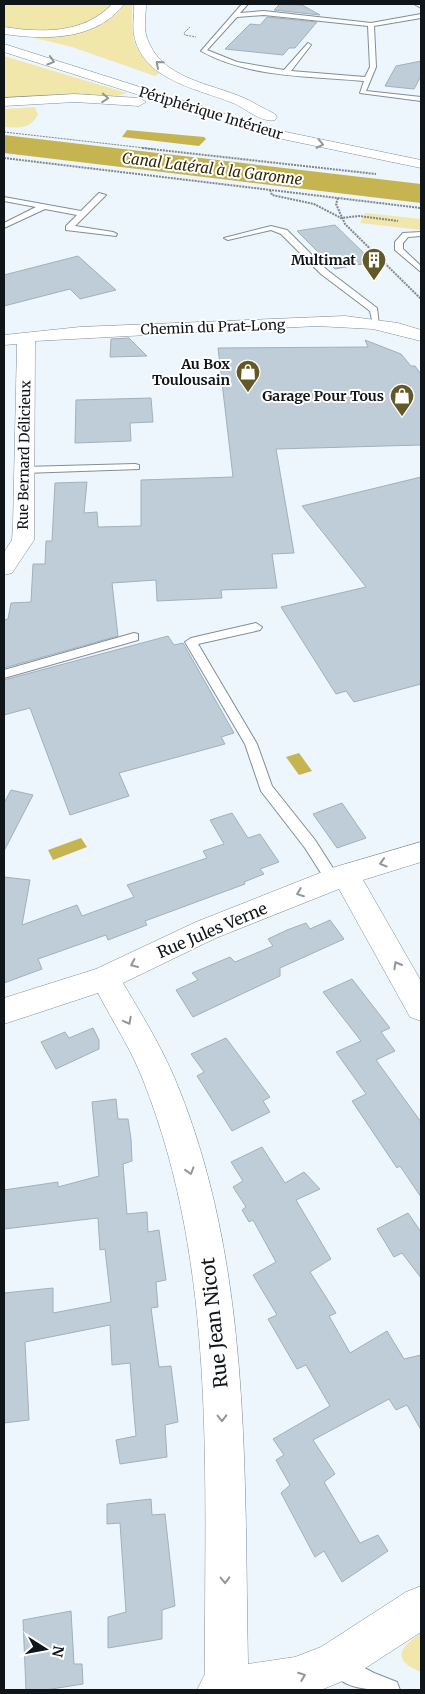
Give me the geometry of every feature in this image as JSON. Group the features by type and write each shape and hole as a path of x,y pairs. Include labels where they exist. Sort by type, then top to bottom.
{"main road":[{"path":"4,31 43,34 81,28 105,17 118,4"},
{"path":"140,4 141,39 146,49 162,67 193,85 238,101 270,117"},
{"path":"4,37 317,130 421,151"},
{"name":"Périphérique Intérieur","path":"4,48 272,133 421,164"},
{"path":"4,102 75,98 122,100 160,106 223,124 272,133"},
{"name":"Chemin du Prat-Long","path":"4,340 26,337 318,322 376,323 420,333"},
{"name":"Rue Bernard Délicieux","path":"4,568 23,540 26,337"},
{"name":"Rue Jules Verne","path":"4,1011 105,978 206,930 339,877 421,852"},
{"path":"339,877 421,1008"},
{"name":"Rue Jean Nicot","path":"105,978 160,1080 192,1177 210,1271 222,1381 223,1690"},
{"path":"223,1690 295,1679 335,1663 421,1607"}],"lane":[{"path":"246,4 203,50 221,61 239,66 368,79"},
{"path":"417,4 421,6"},
{"path":"235,15 264,13 371,24 421,16"},
{"path":"371,24 373,67 362,92 421,99"},
{"path":"287,71 308,45"},
{"path":"102,195 69,228 113,234"},
{"path":"4,199 83,214"},
{"path":"4,226 43,207"},
{"path":"228,238 271,228 284,232 324,272 374,310 376,323"},
{"path":"421,234 406,235 399,242 399,250 421,270"},
{"path":"24,470 135,467"},
{"path":"256,627 191,642 251,744 266,788 339,877"},
{"path":"4,674 134,638"},
{"path":"335,1663 368,1682 389,1690"}],"path":[{"path":"4,132 382,175"},
{"path":"4,158 421,208"},
{"path":"270,190 272,195 279,198 314,204 341,218 421,298"},
{"path":"338,198 336,204 341,218"},
{"path":"341,218 359,216 404,222"}],"shaded area":[{"path":"4,4 111,4 102,14 90,22 77,27 46,32 31,32 4,29"},
{"path":"124,4 132,4 132,27 135,43 143,56 160,73 155,76 72,47 35,38 96,25 117,13"},
{"path":"4,56 127,93 114,97 4,99"},
{"path":"35,107 38,115 28,125 24,127 4,127 4,109"},
{"path":"365,213 421,219 421,230 360,223"},
{"path":"421,1633 421,1672 405,1663 402,1654 403,1649 413,1638"}],"water":[{"path":"127,130 204,137 206,139 199,146 122,137"},
{"name":"Canal Latéral à la Garonne","path":"4,135 421,184 421,203 4,153"},
{"path":"299,753 312,771 299,775 286,757"},
{"path":"81,838 87,847 53,860 48,850"}],"building":[{"path":"280,4 302,5 320,15 274,10"},
{"path":"267,17 317,22 295,48 289,48 283,55 225,49 250,24 260,25"},
{"path":"421,61 421,76 414,89 385,86 396,66"},
{"path":"335,225 373,262 335,269 297,231"},
{"path":"78,256 116,290 80,299 70,289 4,306 4,275"},
{"path":"129,338 147,356 110,357 111,339"},
{"path":"365,340 401,354 421,374 421,445 276,449 294,553 272,554 277,588 221,590 222,598 157,601 156,580 112,583 118,636 4,668 4,620 8,619 11,603 31,602 33,564 45,564 46,541 52,541 55,483 87,482 84,513 97,512 98,527 141,526 141,480 233,477 218,348 368,347"},
{"path":"151,398 153,422 130,423 131,441 75,443 76,400"},
{"path":"421,477 421,684 354,702 346,691 336,694 281,607 366,587 302,506"},
{"path":"168,636 174,645 183,643 234,733 221,737 225,744 119,773 129,796 70,815 30,708 4,715 4,680"},
{"path":"11,790 33,795 4,851 4,803"},
{"path":"342,803 366,838 337,848 313,814"},
{"path":"232,813 248,838 260,834 279,862 260,869 264,874 244,882 245,884 145,921 147,925 108,940 106,935 38,959 42,969 4,983 4,877 30,880 22,925 77,905 82,916 134,897 127,885 207,858 203,851 224,844 210,820"},
{"path":"330,920 344,939 280,968 280,976 193,1017 176,990 198,980 192,973 230,957 235,962 273,946 268,939 287,930 306,923 310,929"},
{"path":"352,979 390,1028 381,1032 395,1051 376,1060 421,1122 421,1197 400,1166 397,1168 352,1101 366,1094 336,1052 361,1041 323,992"},
{"path":"93,1028 99,1040 99,1049 56,1069 41,1042 65,1032 69,1038"},
{"path":"226,1038 270,1097 263,1101 270,1112 232,1131 197,1076 204,1072 191,1054"},
{"path":"116,1099 118,1119 128,1119 131,1139 132,1161 123,1164 127,1214 147,1212 148,1232 159,1230 166,1280 156,1282 158,1307 151,1308 159,1367 171,1366 178,1422 165,1425 167,1457 120,1464 116,1440 136,1436 130,1363 112,1365 110,1325 25,1342 29,1420 4,1423 4,1293 53,1288 53,1313 111,1302 105,1249 100,1250 98,1218 4,1229 4,1190 58,1182 58,1187 99,1176 92,1102"},
{"path":"262,1147 285,1183 304,1172 320,1189 296,1200 331,1259 310,1272 336,1313 329,1316 350,1353 387,1331 404,1359 421,1355 421,1430 407,1405 396,1410 389,1399 313,1440 335,1474 324,1482 360,1543 378,1535 388,1551 342,1582 324,1551 315,1557 281,1493 290,1485 276,1460 284,1455 273,1439 330,1406 306,1365 297,1369 268,1319 277,1315 253,1275 276,1262 253,1220 249,1222 242,1210 246,1207 233,1187 243,1181 231,1162"},
{"path":"408,1213 421,1232 421,1278 402,1253 394,1257 377,1229"},
{"path":"151,1499 152,1515 165,1514 175,1606 162,1610 162,1639 108,1648 108,1617 126,1612 120,1523 107,1524 107,1504"},
{"path":"71,1611 74,1664 82,1664 83,1684 45,1690 26,1690 23,1620"}],"place":[{"name":"Multimat","path":"374,281"},
{"name":"Au Box Toulousain","path":"248,393"},
{"name":"Garage Pour Tous","path":"402,417"}]}
